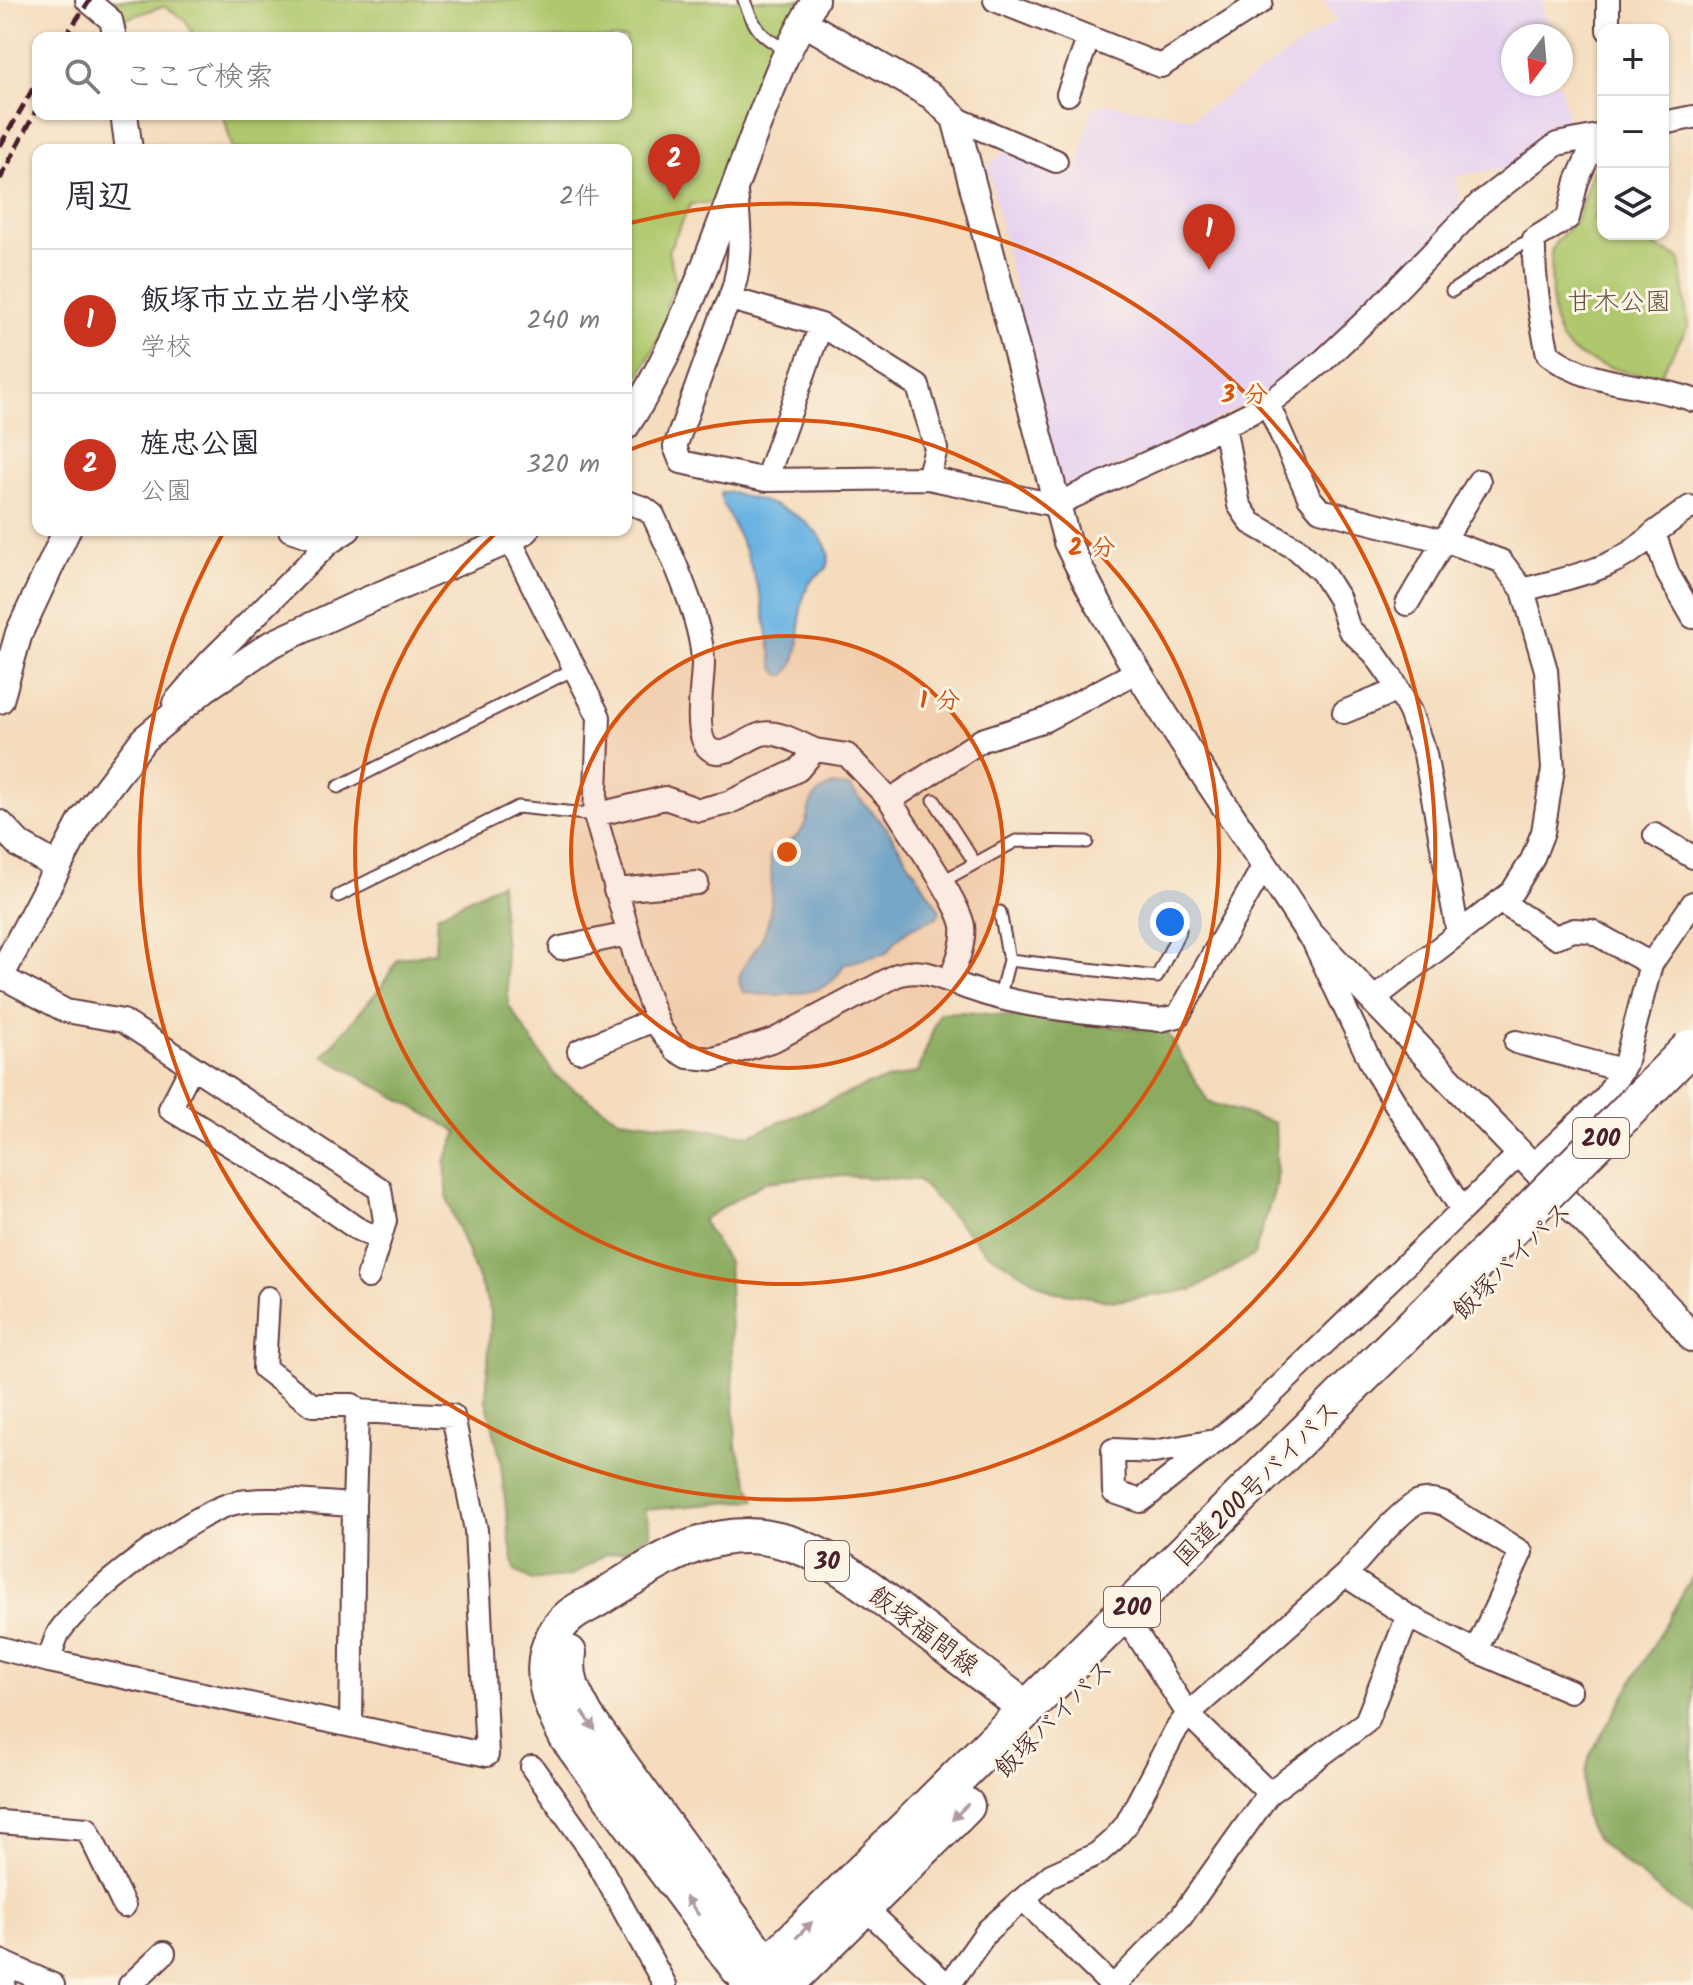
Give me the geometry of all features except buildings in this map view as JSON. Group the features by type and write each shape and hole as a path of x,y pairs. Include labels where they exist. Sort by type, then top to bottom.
{"highway":[{"name":"国道200号バイパス","path":"747,1967 1028,1710 1131,1624 1521,1234 1692,1057"},
{"name":"飯塚バイパス","path":"785,1985 864,1907 1131,1624"}],"main road":[{"name":"飯塚福間線","path":"747,1967 567,1738 556,1718 546,1686 545,1661 553,1637 569,1614 598,1600 669,1555 703,1541 739,1535 777,1539 808,1550 858,1580 1028,1710"}],"street":[{"path":"87,0 111,20 114,32"},
{"path":"995,0 1161,66 1259,1"},
{"path":"1608,0 1608,24"},
{"path":"632,416 660,369 697,288 789,50 809,11 932,96 955,118 1056,161"},
{"path":"1068,94 1089,37"},
{"path":"1669,122 1693,117"},
{"path":"955,118 1067,542 1096,603 1136,672 1309,933 1374,1069 1462,1210"},
{"path":"125,120 128,144"},
{"path":"735,185 742,240 731,299 722,316 675,447 681,462 766,480 928,478 1055,505 1268,404 1335,350 1480,203 1557,144 1597,136"},
{"path":"1597,152 1588,156 1577,181 1568,218 1534,239 1540,316 1548,354 1559,363 1599,380 1693,400"},
{"path":"731,299 821,325 918,386 936,449 928,478"},
{"path":"766,480 821,325"},
{"path":"1268,404 1309,497 1320,510 1444,541 1501,561 1523,590 1546,670 1553,769 1543,832 1532,860 1512,892 1372,1000"},
{"path":"1224,426 1239,505 1251,523 1297,549 1322,572 1339,599 1349,629 1374,653 1398,690 1425,754 1458,933"},
{"path":"1407,604 1479,481"},
{"path":"632,504 653,515 700,632 703,664 701,732 705,744 719,752 760,734 771,733 815,750 847,755 890,800 955,906 963,926 960,950 950,981"},
{"path":"1523,590 1615,563 1690,507 1693,508"},
{"path":"1654,533 1668,574 1693,617"},
{"path":"0,700 19,633 64,536"},
{"path":"144,739 206,688 270,645 513,536"},
{"path":"519,536 574,669 599,717 595,815 628,934 656,1019 667,1040 688,1057 714,1059 774,1040 897,975 921,971 999,999 1160,1020 1178,1016 1265,864"},
{"path":"319,537 144,739 82,821 0,977 66,1011 123,1021 380,1189 385,1221 368,1277"},
{"path":"890,800 982,740 1045,720 1136,672"},
{"path":"1344,712 1398,690"},
{"path":"595,815 665,798 699,810 728,803 798,770 815,750"},
{"path":"0,824 20,845 58,867"},
{"path":"1655,835 1693,857"},
{"path":"615,890 697,883"},
{"path":"1500,901 1555,937 1574,930 1591,931 1651,964"},
{"path":"1215,1441 1255,1410 1462,1210 1606,1097 1622,1070 1651,964 1693,903"},
{"path":"1309,933 1669,1309 1691,1339"},
{"path":"561,948 628,934"},
{"path":"579,1051 656,1019"},
{"path":"1516,1042 1622,1070"},
{"path":"192,1066 170,1109 286,1179 356,1228 379,1239"},
{"path":"268,1298 264,1368 312,1405 352,1405 357,1411 351,1724"},
{"path":"0,1648 487,1755 476,1530 453,1416 357,1411"},
{"path":"864,1907 948,1985 988,1930 1023,1899 1051,1875 1097,1854 1113,1840 1126,1825 1174,1733 1188,1714 1345,1575 1417,1502 1432,1500 1444,1504 1521,1552 1476,1651"},
{"path":"49,1661 58,1633 87,1602 172,1535 210,1512 232,1504 254,1501 354,1505"},
{"path":"1345,1575 1408,1616 1476,1651 1570,1691"},
{"path":"1023,1899 1113,1985 1181,1917 1269,1793 1366,1722 1408,1616"},
{"path":"1131,1624 1188,1714 1269,1793"},
{"path":"532,1767 592,1852 665,1985"},
{"path":"0,1822 87,1829 124,1906"},
{"path":"130,1985 164,1953"},
{"path":"4,1970 53,1985"}],"lane":[{"path":"744,0 751,20 766,40 789,50"},
{"path":"1452,291 1520,245 1534,239"},
{"path":"338,787 574,669"},
{"path":"934,800 975,863"},
{"path":"338,896 518,807 595,815"},
{"path":"940,882 1016,841 1087,842"},
{"path":"999,999 1009,960 1000,912"},
{"path":"1009,960 1157,977 1180,930"}],"shaded area":[{"path":"1324,0 1541,0 1547,24 1501,24 1501,96 1563,96 1571,131 1509,168 1455,176 1462,213 1351,327 1270,391 1181,437 1075,486 1065,486 1056,478 988,166 1007,150 1077,174 1091,111 1103,103 1193,118 1337,20"}],"green space":[{"path":"112,0 802,0 720,203 691,204 668,251 676,282 666,306 671,315 632,390 632,144 231,144 225,120 632,120 632,32 192,32 184,19 164,6 121,20 110,3"},
{"name":"甘木公園","path":"1596,159 1594,219 1597,221 1597,240 1640,240 1680,258 1688,327 1657,379 1604,366 1578,355 1561,339 1554,319 1551,252 1555,243 1577,219"},
{"path":"500,883 509,1006 556,1077 619,1119 750,1135 867,1085 918,1072 939,1013 966,1012 1167,1032 1208,1102 1275,1123 1277,1182 1254,1255 1192,1290 1115,1301 1051,1291 985,1251 918,1180 824,1175 765,1182 702,1220 728,1262 736,1446 755,1500 645,1510 651,1533 630,1549 606,1554 571,1576 532,1580 515,1570 500,1457 486,1400 491,1312 448,1202 445,1162 458,1132 323,1056 381,987 398,959 435,952 437,915"},
{"path":"1693,1576 1693,1916 1595,1836 1589,1828 1583,1801 1590,1755"}],"water":[{"path":"729,492 788,511 815,531 827,549 827,568 812,580 802,603 797,654 785,675 780,675 774,668 762,601 747,554 721,499 721,493"},
{"path":"833,785 849,787 886,827 940,911 936,918 903,934 887,953 844,964 825,986 790,994 744,992 740,986 741,973 769,918 772,886 770,854 797,836 803,829 816,796"}],"railway":[{"path":"68,32 90,0"},
{"path":"0,146 32,90"},
{"path":"0,179 32,118"}],"place":[{"name":"旌忠公園","path":"674,200"},
{"name":"飯塚市立立岩小学校","path":"1209,270"}]}
